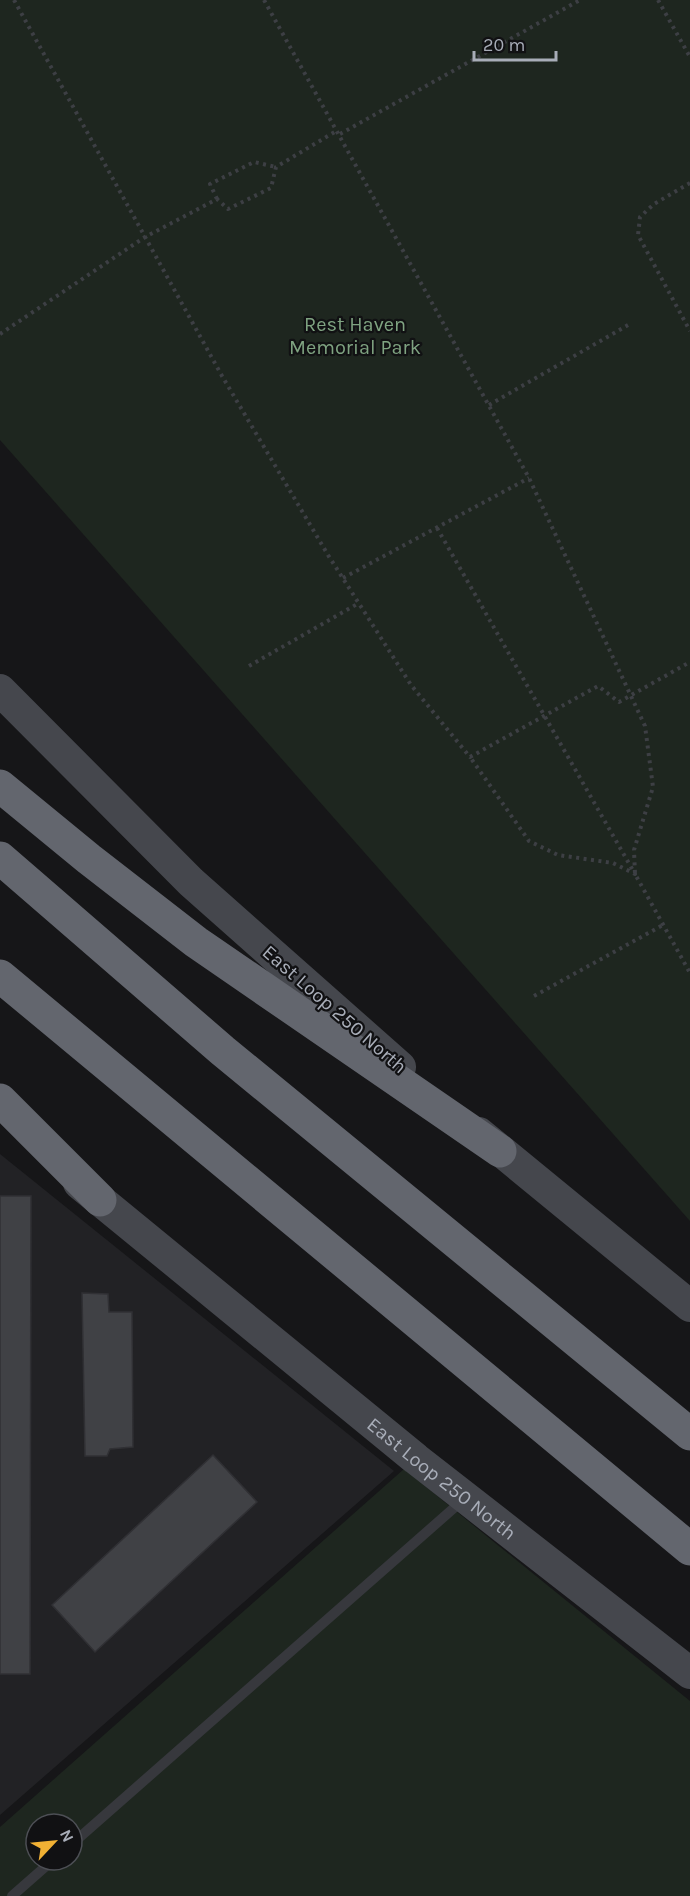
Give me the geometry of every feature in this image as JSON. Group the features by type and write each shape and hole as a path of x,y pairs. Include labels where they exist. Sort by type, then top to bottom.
{"highway":[{"path":"0,786 196,942 500,1151"},
{"path":"0,858 223,1051 690,1434"},
{"path":"0,976 690,1549"},
{"path":"0,1100 100,1200"}],"main road":[{"name":"East Loop 250 North","path":"0,690 78,772 191,882 336,1013 690,1306"},
{"name":"East Loop 250 North","path":"0,1122 100,1200 466,1498 690,1673"}],"lane":[{"path":"84,1833 466,1498"},
{"path":"12,1896 39,1872"}],"path":[{"path":"14,0 222,376 342,578 411,685 470,757 529,841 558,855 613,863 635,874"},
{"path":"264,0 530,478 645,726 653,787 634,850 635,874"},
{"path":"276,167 271,188 228,209 217,199 210,184 254,162 276,167 580,0"},
{"path":"658,0 690,57"},
{"path":"690,183 654,204 640,217 638,235 690,331"},
{"path":"0,334 145,237 217,199"},
{"path":"489,405 628,325"},
{"path":"342,578 530,478"},
{"path":"436,528 690,973"},
{"path":"249,666 359,603"},
{"path":"470,757 598,686 619,702 690,662"},
{"path":"534,996 663,925"}],"shaded area":[{"path":"0,1154 394,1471 0,1815"}],"green space":[{"name":"Rest Haven Memorial Park","path":"0,0 690,0 690,1221 0,440"},
{"path":"404,1469 690,1701 690,1896 0,1896 0,1827"}],"building":[{"path":"0,1196 31,1196 30,1674 0,1674"},
{"path":"82,1293 108,1294 109,1312 132,1312 133,1447 110,1449 107,1456 85,1456"},
{"path":"213,1455 257,1502 95,1652 52,1605"}]}
